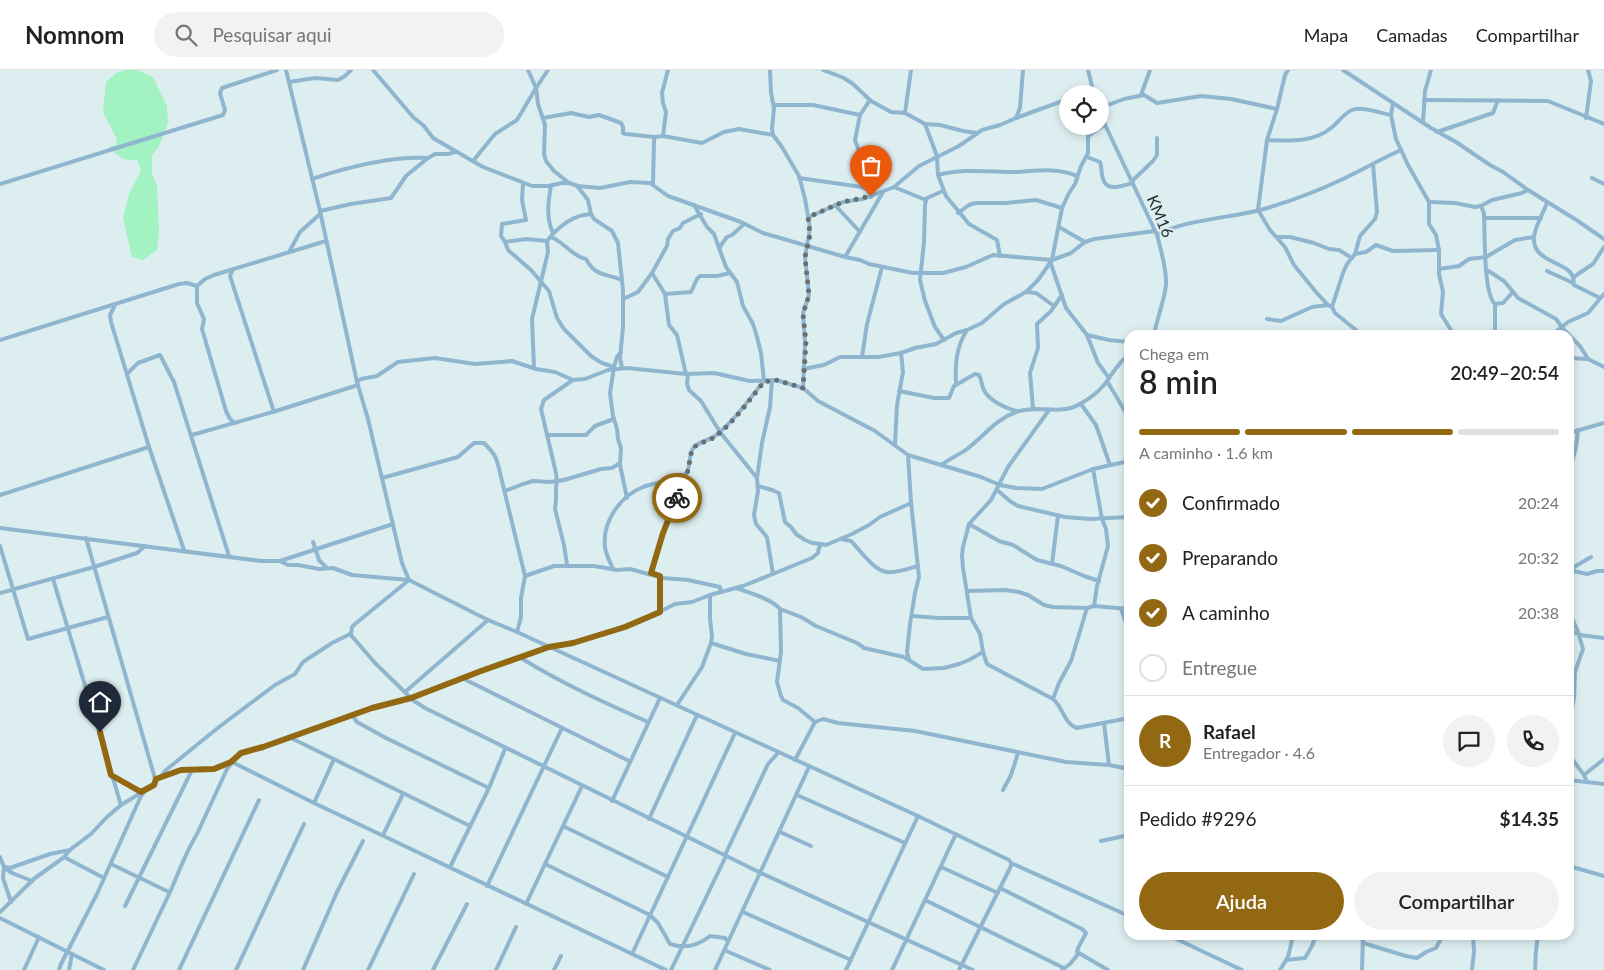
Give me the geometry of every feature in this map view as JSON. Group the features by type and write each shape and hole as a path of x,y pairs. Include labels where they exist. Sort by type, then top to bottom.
{"street":[{"path":"0,184 223,115 225,110 220,93 222,88 277,70"},
{"path":"286,70 320,212 357,383 368,419 402,563 409,580"},
{"path":"289,82 315,78 338,80 350,70"},
{"path":"374,70 413,117 424,126 432,138 495,172 532,186 551,186 569,183 578,186 600,188 636,182 653,184 668,196 758,231 869,264 905,272 943,273 966,267 990,256 1051,262 1074,252 1085,242 1102,238 1156,233 1278,204 1343,179 1401,150"},
{"path":"528,70 536,88 538,104 545,128 544,154 546,161 554,171 569,183"},
{"path":"473,161 495,134 516,120 548,70"},
{"path":"663,136 666,110 662,94 668,70"},
{"path":"770,70 771,93 774,105 773,135 800,178 810,228 805,257 809,295 803,314 806,342 803,388"},
{"path":"824,70 844,78 870,100 891,112 905,113 925,124 940,124 977,133"},
{"path":"905,113 911,70"},
{"path":"1016,118 1020,108 1023,70"},
{"path":"1088,70 1092,85"},
{"path":"1141,95 1150,70"},
{"path":"1288,70 1267,140 1258,210 1294,264 1335,313 1356,330"},
{"path":"1343,70 1604,239"},
{"path":"1423,122 1426,82 1431,70"},
{"path":"1586,118 1591,81 1588,70"},
{"path":"1109,105 1141,95 1156,103 1191,97 1214,97 1277,109"},
{"path":"870,100 860,115 855,140 864,165 867,189 871,196"},
{"path":"1424,100 1548,101 1604,124"},
{"path":"1437,132 1493,113 1498,100"},
{"path":"808,217 849,200 871,196 894,187 902,182 913,170 959,146 977,133 1059,102"},
{"path":"1392,103 1391,116 1396,139 1428,202 1429,224 1436,235 1439,250 1439,269 1443,292 1441,314 1451,330"},
{"path":"774,105 812,105 860,115"},
{"path":"1267,140 1302,140 1322,135 1353,110 1366,110 1391,116"},
{"path":"543,118 572,113 589,117 600,115 620,123 624,133 702,142 724,132 739,130 773,135"},
{"path":"925,124 937,156 938,175 943,190 958,213 972,226 997,240 1000,256"},
{"path":"803,369 824,365 840,358 878,357 936,344 956,333 982,324 1004,304 1026,292 1038,280 1051,262 1062,208 1069,193 1076,184 1077,176 1087,156 1089,135"},
{"name":"KM16","path":"1109,135 1156,233 1164,261 1166,286 1155,330"},
{"path":"653,184 655,137"},
{"path":"1087,156 1100,162 1105,185 1115,187 1132,182 1153,161 1157,155 1157,138"},
{"path":"289,252 300,232 320,212 391,198 406,176 428,158 435,154 455,152"},
{"path":"312,179 343,169 369,164 408,158 428,158"},
{"path":"1332,308 1343,273 1353,256 1360,236 1375,219 1377,212 1373,164"},
{"path":"938,175 951,172 988,170 1016,172 1047,170 1077,176"},
{"path":"800,178 867,189"},
{"path":"1592,178 1604,184"},
{"path":"524,183 522,200 526,220 502,224 500,233 510,252 531,270 549,291 556,318 564,329 591,356 614,368"},
{"path":"551,186 548,212 552,235 573,252 587,260 588,265 594,270 604,276 622,280"},
{"path":"578,186 588,200 591,214 597,222 612,231 617,239 623,299 622,368"},
{"path":"894,187 926,200"},
{"path":"926,200 943,190"},
{"path":"1428,202 1455,203 1475,207 1528,190"},
{"path":"845,257 884,191"},
{"path":"926,200 920,280 925,302 938,333 944,340"},
{"path":"958,213 969,204 975,203 1006,203 1036,200 1062,208"},
{"path":"1548,203 1534,238 1536,247 1539,253 1569,272 1573,281"},
{"path":"613,569 606,550 606,536 614,510 640,488 687,473 694,447 720,432 764,382 761,353 754,329 743,306 737,282 726,267 714,234 707,227 694,205"},
{"path":"835,205 860,232"},
{"path":"1481,206 1484,218 1488,292 1492,302 1495,304 1495,330"},
{"path":"534,368 532,319 548,252 547,241 563,225 580,215 591,214"},
{"path":"623,299 638,292 652,273 667,246 668,239 673,230 680,228 683,223 701,214"},
{"path":"1484,218 1541,218"},
{"path":"719,248 727,238 744,224"},
{"path":"1059,227 1085,242"},
{"path":"1277,237 1290,237 1329,249 1339,250 1353,256 1366,252 1376,245 1393,251 1439,250"},
{"path":"1439,269 1459,266 1470,258 1486,257 1515,240 1534,238"},
{"path":"505,242 526,239 547,241"},
{"path":"235,423 230,419 226,411 202,329 204,319 197,303 197,286 206,278 326,241"},
{"path":"1573,281 1578,274 1592,264 1604,246"},
{"path":"1051,262 1066,308 1087,335 1098,363 1124,409"},
{"path":"862,357 867,324 882,266"},
{"path":"230,276 233,269"},
{"path":"1487,270 1504,280 1518,298 1553,316 1565,330"},
{"path":"1547,271 1573,281 1602,296 1588,313 1568,322 1558,330"},
{"path":"224,272 230,276 274,412"},
{"path":"652,273 666,294 669,325 677,335 687,374 687,384 690,390 701,401 720,432 757,478"},
{"path":"666,294 691,292 700,276 717,276 730,273"},
{"path":"0,340 179,284 186,283 197,286"},
{"path":"1026,292 1036,293 1054,306"},
{"path":"1495,304 1503,303 1513,292"},
{"path":"1032,409 1030,373 1038,348 1037,324 1062,295"},
{"path":"115,305 110,316 149,447 184,550"},
{"path":"1267,319 1281,321 1312,307 1328,305"},
{"path":"956,385 955,366 957,350 967,330"},
{"path":"1087,335 1124,342"},
{"path":"1574,340 1588,359"},
{"path":"621,352 614,368 610,393 621,448 620,463 627,498"},
{"path":"895,444 902,372 901,353"},
{"path":"127,374 138,363 160,355 174,382 229,556"},
{"path":"192,435 274,412 357,383 360,379 377,376 398,362 440,358 475,364 512,361 555,372 573,380 585,379 614,368 632,368 687,374 714,373 750,381 781,381 803,388 818,401 869,427 908,455 981,477 1000,485 1016,488 1042,489 1093,469 1124,462"},
{"path":"1574,358 1588,359 1604,367"},
{"path":"941,465 968,448 999,420 1017,411 1068,408 1081,404 1099,390 1124,359"},
{"path":"899,391 945,399 949,398 954,386 971,375 979,375 986,394 1004,407 1017,411"},
{"path":"567,565 555,509 557,481 541,405 544,400 573,380"},
{"path":"772,380 769,415 762,443 757,478 758,486 754,515 756,524 767,537 773,574"},
{"path":"1081,404 1096,425 1110,464"},
{"path":"1049,410 1008,467 1000,485 987,505 969,524 962,555 971,618 980,634 987,664 1053,699 1059,704 1073,728 1124,719"},
{"path":"547,435 586,435 595,426 614,419"},
{"path":"1574,431 1604,423"},
{"path":"1574,456 1578,441 1578,430"},
{"path":"382,478 458,457 474,443 483,443 496,456 525,576 521,598 521,617 517,632"},
{"path":"0,495 149,447"},
{"path":"908,455 919,577 914,597 907,652 910,661"},
{"path":"505,490 533,481 557,481 585,475 601,469 612,468 620,463"},
{"path":"1093,469 1108,546 1094,606"},
{"path":"651,573 663,533 677,498 674,478"},
{"path":"758,486 778,493 785,522 796,534 810,542 821,544 826,544 852,534 880,517 911,502"},
{"path":"997,490 1018,506 1058,515 1074,518 1124,517"},
{"path":"1052,564 1058,515"},
{"path":"0,528 261,561 280,561 393,524"},
{"path":"969,524 999,542 1013,545 1031,557 1099,581"},
{"path":"86,538 158,779"},
{"path":"838,539 851,540 868,560 888,573 918,566"},
{"path":"313,542 319,560 326,568 352,575 409,580 488,620 918,816 1011,862 1124,914"},
{"path":"133,970 178,869 197,834 206,812 232,762 241,753 377,706 411,698 549,647 573,643 611,631 660,612 675,604 692,602 736,588 812,558 818,553 821,544"},
{"path":"0,546 28,639 108,616"},
{"path":"0,593 94,567 137,553 145,546"},
{"path":"1574,567 1591,557"},
{"path":"280,561 288,565 319,569 329,568"},
{"path":"525,576 554,566 594,566 630,569 719,586 721,592"},
{"path":"1574,571 1587,574 1597,571 1604,572"},
{"path":"660,576 660,612"},
{"path":"53,579 121,805"},
{"path":"409,580 355,624 352,627 351,634 375,664 411,698 425,708 686,838 973,970"},
{"path":"736,588 758,596 780,609 801,617 864,648 901,656 923,669 944,668 969,660 983,652"},
{"path":"967,591 1011,590 1028,595 1044,606 1087,608 1094,606 1121,609 1124,620"},
{"path":"677,705 702,667 711,643 710,595"},
{"path":"1053,699 1071,661 1087,608"},
{"path":"780,609 780,661 777,682 782,698 815,722"},
{"path":"913,616 971,618"},
{"path":"405,692 488,620"},
{"path":"1574,622 1579,633 1583,652 1576,669 1574,698"},
{"path":"1574,634 1579,633 1604,638"},
{"path":"0,912 32,881 91,834 121,805 155,784 166,770 212,732 276,685 295,674 303,662 347,634 351,634"},
{"path":"711,643 746,654 780,661"},
{"path":"521,658 564,682 648,722"},
{"path":"462,678 629,761"},
{"path":"612,801 660,698"},
{"path":"352,715 357,722 415,753 488,788"},
{"path":"649,819 697,715"},
{"path":"795,760 815,722 823,719 853,725 915,731 1066,762 1124,768"},
{"path":"1104,723 1109,765"},
{"path":"487,886 562,728"},
{"path":"632,954 736,733"},
{"path":"289,737 470,826"},
{"path":"450,867 505,749"},
{"path":"671,970 768,764 778,753"},
{"path":"1003,790 1018,753"},
{"path":"314,803 334,759"},
{"path":"1584,775 1604,759"},
{"path":"158,779 176,771 208,770 232,762 487,886 666,970"},
{"path":"1574,762 1588,782"},
{"path":"715,970 809,767"},
{"path":"125,906 192,770"},
{"path":"111,775 144,791"},
{"path":"1574,781 1604,784"},
{"path":"526,904 582,786"},
{"path":"59,970 61,964 70,953 144,791"},
{"path":"383,835 403,794"},
{"path":"797,795 905,843"},
{"path":"179,970 258,800"},
{"path":"846,970 918,816"},
{"path":"236,970 304,824"},
{"path":"563,826 668,877"},
{"path":"780,832 812,846"},
{"path":"892,970 956,834"},
{"path":"1101,841 1124,836"},
{"path":"302,970 337,892 363,841"},
{"path":"3,869 50,854 70,850"},
{"path":"50,854 59,860"},
{"path":"64,856 104,878"},
{"path":"0,857 3,878 11,902"},
{"path":"959,970 999,891 1011,866 1011,862"},
{"path":"111,864 169,892"},
{"path":"545,864 650,915 658,923 670,944 682,947 702,943 710,936 725,938 728,941"},
{"path":"925,900 1063,969 1079,953 1077,950 1085,936 1084,930 941,867"},
{"path":"1574,867 1604,876"},
{"path":"3,869 32,881"},
{"path":"368,970 414,874"},
{"path":"433,970 466,904"},
{"path":"743,912 851,960"},
{"path":"0,918 70,953 97,969 104,970"},
{"path":"496,970 516,927"},
{"path":"24,970 39,937"},
{"path":"1178,940 1240,970"},
{"path":"1280,970 1289,953 1292,940"},
{"path":"1286,960 1305,958 1314,940"},
{"path":"1362,970 1363,943 1417,958 1436,948 1440,940"},
{"path":"1472,970 1473,940"},
{"path":"1536,970 1537,940"},
{"path":"724,950 770,970"},
{"path":"69,970 70,953"},
{"path":"1079,953 1108,970"},
{"path":"554,970 561,956"}],"green space":[{"path":"126,70 137,70 153,77 167,106 168,123 159,146 152,156 152,174 157,185 159,232 157,250 143,260 132,257 123,218 129,194 141,170 137,160 121,158 109,146 116,145 117,139 103,112 106,82 116,73"}],"way so far":[{"path":"677,498 674,478 687,473 693,449 712,438 724,427 764,382 776,380 803,388 806,342 803,314 809,295 805,257 810,235 808,217 849,200 863,199 871,196"}],"route":[{"path":"100,732 111,775 141,792 154,785 156,779 176,771 214,769 231,762 245,752 372,708 411,698 549,647 573,643 643,620 660,612 660,576 651,573 663,533 677,498"}]}
